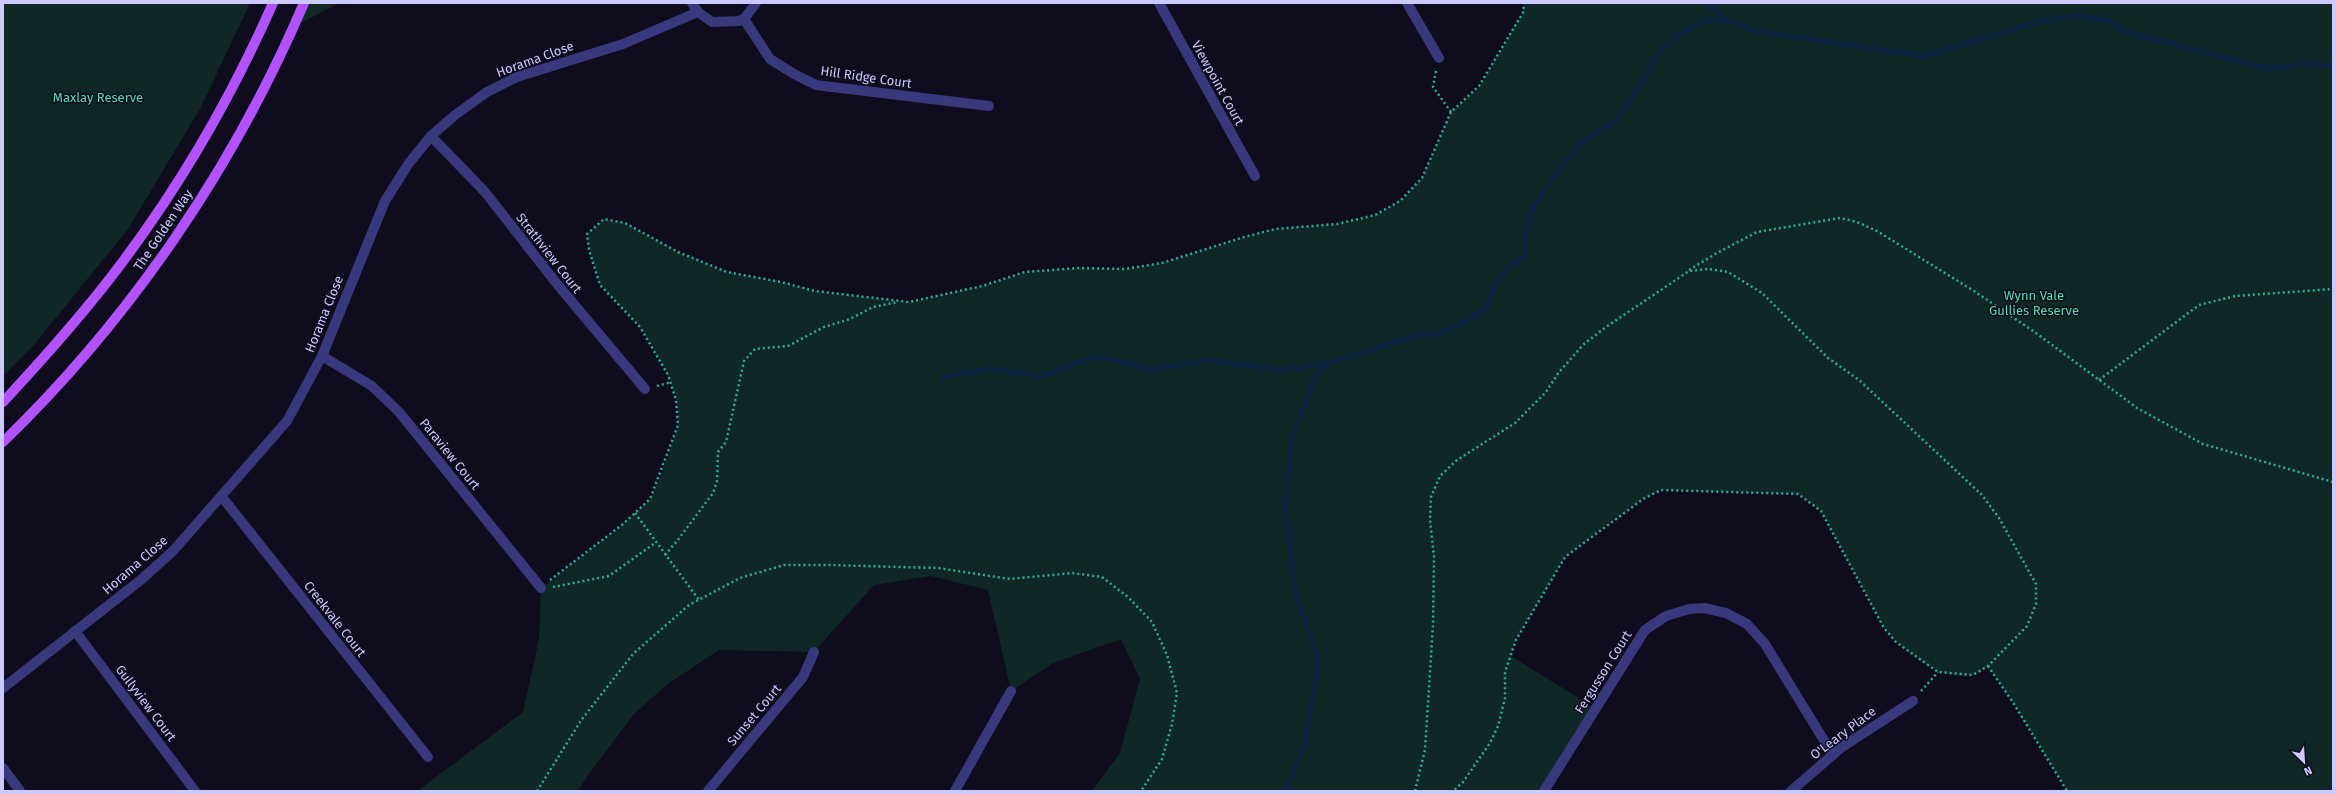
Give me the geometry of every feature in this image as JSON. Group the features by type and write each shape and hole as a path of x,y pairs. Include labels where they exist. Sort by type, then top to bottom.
{"main road":[{"name":"The Golden Way","path":"3,402 88,305 121,264 158,213 208,130 273,3"},
{"name":"The Golden Way","path":"3,442 91,348 166,250 239,134 281,56 304,3"}],"street":[{"path":"692,3 698,12 712,22 739,21 744,18 756,3"},
{"name":"Viewpoint Court","path":"1159,3 1255,176"},
{"path":"1407,3 1439,58"},
{"name":"Horama Close","path":"3,688 142,579 173,551 222,497 287,421 322,356 385,201 410,163 431,136 455,115 487,92 517,77 623,44 698,12"},
{"name":"Hill Ridge Court","path":"744,18 770,59 794,74 816,85 989,106"},
{"name":"Strathview Court","path":"431,136 485,192 556,284 645,389"},
{"name":"Paraview Court","path":"322,356 372,386 399,412 541,588"},
{"name":"Creekvale Court","path":"222,497 428,757"},
{"name":"Fergusson Court","path":"1544,791 1645,630 1666,616 1689,609 1704,608 1726,613 1747,624 1765,644 1833,755"},
{"name":"Gullyview Court","path":"75,631 195,791"},
{"name":"Sunset Court","path":"708,791 803,677 814,652"},
{"path":"955,791 1011,691"},
{"name":"O'Leary Place","path":"1791,791 1833,755 1865,731 1913,701"},
{"path":"3,768 20,791"}],"path":[{"path":"541,588 650,500 662,473 678,425 676,400 668,375 653,346 640,327 600,285 589,250 587,234 604,219 625,223 678,252 727,272 781,282 815,291 909,302 982,286 1025,272 1078,268 1125,269 1162,263 1244,237 1275,229 1337,224 1375,216 1400,201 1422,178 1451,112 1480,86 1524,11 1523,3"},
{"path":"1439,58 1433,87 1451,112"},
{"path":"1415,791 1425,750 1433,625 1434,556 1430,520 1431,498 1440,476 1457,460 1515,423 1546,392 1560,372 1584,344 1612,322 1717,253 1757,232 1840,218 1857,222 1877,231 1974,291 2137,408 2203,444 2333,482"},
{"path":"1453,791 1463,782 1490,743 1498,726 1505,698 1505,672 1516,640 1565,557 1643,498 1661,490 1798,494 1821,511 1884,628 1896,642 1938,672 1973,675 1988,666 2027,626 2036,604 2036,584 1999,518 1982,495 1864,386 1828,358 1762,293 1728,272 1708,268 1689,271"},
{"path":"2099,380 2199,305 2235,296 2333,289"},
{"path":"665,556 677,542 702,504 713,493 717,481 718,452 726,442 728,435 744,361 756,349 788,346 824,327 850,319 873,307 902,302"},
{"path":"635,513 655,543 699,600"},
{"path":"541,588 563,586 609,576 655,543"},
{"path":"536,791 582,719 633,654 661,627 699,600 740,578 784,565 938,568 1010,579 1072,573 1102,577 1128,597 1152,622 1167,655 1177,693 1172,724 1162,759 1141,791"},
{"path":"1988,666 2014,704 2067,791"},
{"path":"1913,701 1938,672"}],"green space":[{"name":"Maxlay Reserve","path":"3,3 250,3 201,107 128,229 33,346 3,376"},
{"path":"304,3 339,3 294,27"},
{"name":"Wynn Vale Gullies Reserve","path":"1523,3 2333,3 2333,791 2067,791 2014,704 1988,667 1972,675 1959,676 1946,674 1923,663 1912,655 1884,628 1821,511 1798,494 1661,490 1643,499 1565,557 1516,640 1511,656 1595,708 1544,791 1092,791 1120,753 1140,679 1121,639 1053,663 1011,691 988,590 931,576 874,585 814,652 719,650 668,684 635,713 588,775 578,791 417,791 523,712 539,639 541,588 623,524 650,499 662,473 678,425 676,400 668,375 640,327 600,285 589,250 587,234 604,219 625,223 678,252 727,272 781,282 815,291 909,302 982,286 1025,272 1078,268 1125,269 1162,263 1244,237 1275,229 1337,224 1375,215 1400,201 1422,178 1451,112 1480,86 1523,11"}],"waterway":[{"path":"1705,3 1726,19"},
{"path":"942,377 990,369 1041,376 1091,358 1112,359 1151,370 1208,360 1281,370 1329,363 1414,336 1438,334 1464,323 1485,310 1498,279 1507,269 1524,256 1529,213 1552,178 1584,140 1616,120 1644,79 1658,53 1675,37 1702,21 1727,20 1757,31 1923,56 2045,20 2078,16 2109,21 2126,32 2270,69 2305,64 2333,66"},
{"path":"1285,791 1304,747 1319,661 1295,592 1286,509 1288,475 1292,440 1316,374 1328,364"}]}
